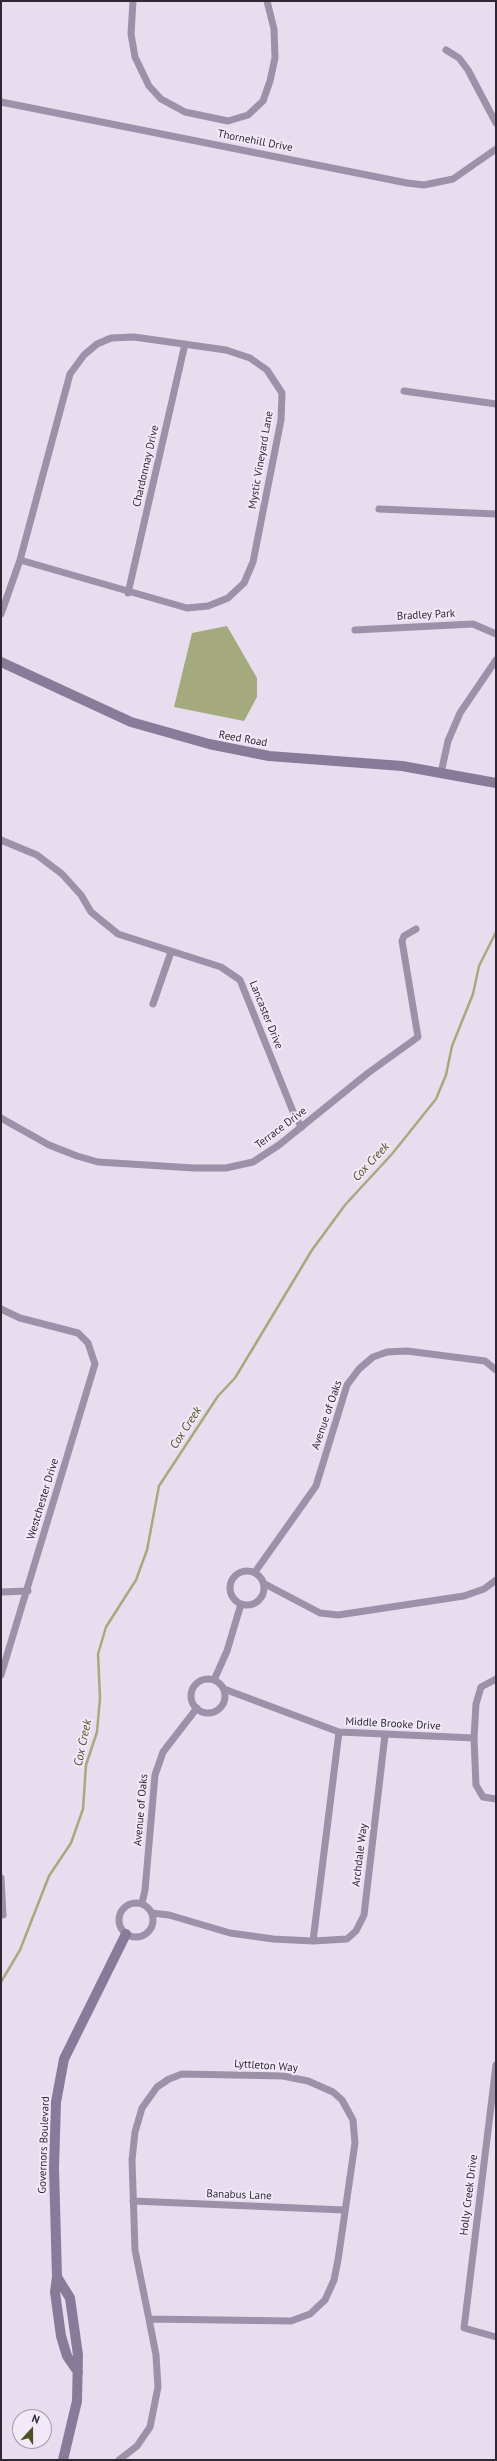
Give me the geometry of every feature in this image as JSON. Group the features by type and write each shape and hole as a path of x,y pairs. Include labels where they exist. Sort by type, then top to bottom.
{"street":[{"path":"133,1 131,34 136,57 149,86 162,100 185,112 228,121 248,115 258,106 263,101 270,81 275,58 274,29 267,1"},
{"path":"446,50 459,58 468,70 496,124"},
{"name":"Thornehill Drive","path":"1,102 407,183 424,185 453,179 496,149"},
{"name":"Mystic Vineyard Lane","path":"1,614 20,560 70,374 84,355 97,344 111,338 134,337 226,350 250,358 267,370 282,393 281,420 253,562 244,583 228,598 208,606 187,608 128,593 20,560"},
{"name":"Chardonnay Drive","path":"128,593 185,344"},
{"path":"404,391 496,404"},
{"path":"379,509 496,514"},
{"name":"Bradley Park","path":"355,630 473,624 496,634"},
{"path":"441,773 448,741 460,713 496,660"},
{"name":"Reed Road","path":"1,662 89,704 131,722 209,744 269,756 402,766 496,783"},
{"name":"Lancaster Drive","path":"1,840 37,855 62,874 81,895 92,912 118,934 221,967 240,980 296,1119 302,1127"},
{"name":"Terrace Drive","path":"1,1118 49,1145 77,1156 113,1164 226,1168 253,1162 302,1127 368,1073 418,1037 402,941 404,936 416,929"},
{"path":"153,1004 171,952"},
{"name":"Westchester Drive","path":"1,1309 20,1318 78,1333 88,1343 95,1364 28,1591 1,1675"},
{"name":"Avenue of Oaks","path":"255,1572 316,1486 347,1385 359,1369 373,1357 387,1352 407,1352 486,1361 496,1370"},
{"path":"265,1584 259,1600 254,1604 241,1604 231,1595 231,1582 240,1573 255,1572 265,1584 320,1613 338,1615 464,1596 484,1589 496,1580"},
{"path":"1,1592 28,1591"},
{"path":"214,1680 227,1651 241,1604"},
{"path":"496,1679 481,1687 476,1704 474,1738 476,1785 484,1798 496,1799"},
{"path":"201,1680 214,1680 224,1689 224,1702 215,1712 202,1712 191,1700 192,1690 201,1680"},
{"name":"Middle Brooke Drive","path":"224,1689 339,1732 474,1738"},
{"name":"Avenue of Oaks","path":"142,1903 145,1890 155,1774 163,1752 197,1708"},
{"path":"313,1941 339,1732"},
{"name":"Archdale Way","path":"152,1913 169,1915 230,1933 272,1939 313,1941 347,1940 356,1931 364,1915 385,1735"},
{"path":"1,1878 3,1915"},
{"path":"142,1903 152,1913 152,1926 143,1936 129,1937 119,1927 119,1914 128,1904 142,1903"},
{"name":"Governors Boulevard","path":"78,2372 66,2356 61,2336 55,2292 57,2277 54,2168 56,2102 64,2059 126,1934"},
{"name":"Holly Creek Drive","path":"496,2064 494,2093 464,2328 496,2337"},
{"name":"Lyttleton Way","path":"119,2460 137,2446 146,2435 156,2407 158,2367 135,2250 132,2160 135,2132 142,2108 157,2087 169,2078 182,2074 266,2075 299,2078 325,2087 337,2096 347,2108 353,2120 355,2143 334,2280 325,2300 310,2314 296,2320 281,2322 149,2319"},
{"name":"Banabus Lane","path":"133,2201 344,2210"},
{"path":"57,2277 70,2298 76,2340 78,2372 77,2401 63,2460"}],"shaded area":[{"path":"227,626 257,678 257,697 244,721 174,707 192,633"}],"waterway":[{"name":"Cox Creek","path":"1,1982 20,1950 49,1876 71,1843 83,1809 86,1765 97,1732 100,1698 98,1654 106,1627 136,1580 147,1550 159,1486 218,1396 235,1378 312,1250 345,1205 392,1154 436,1099 446,1075 452,1046 473,994 479,966 496,932"}]}
